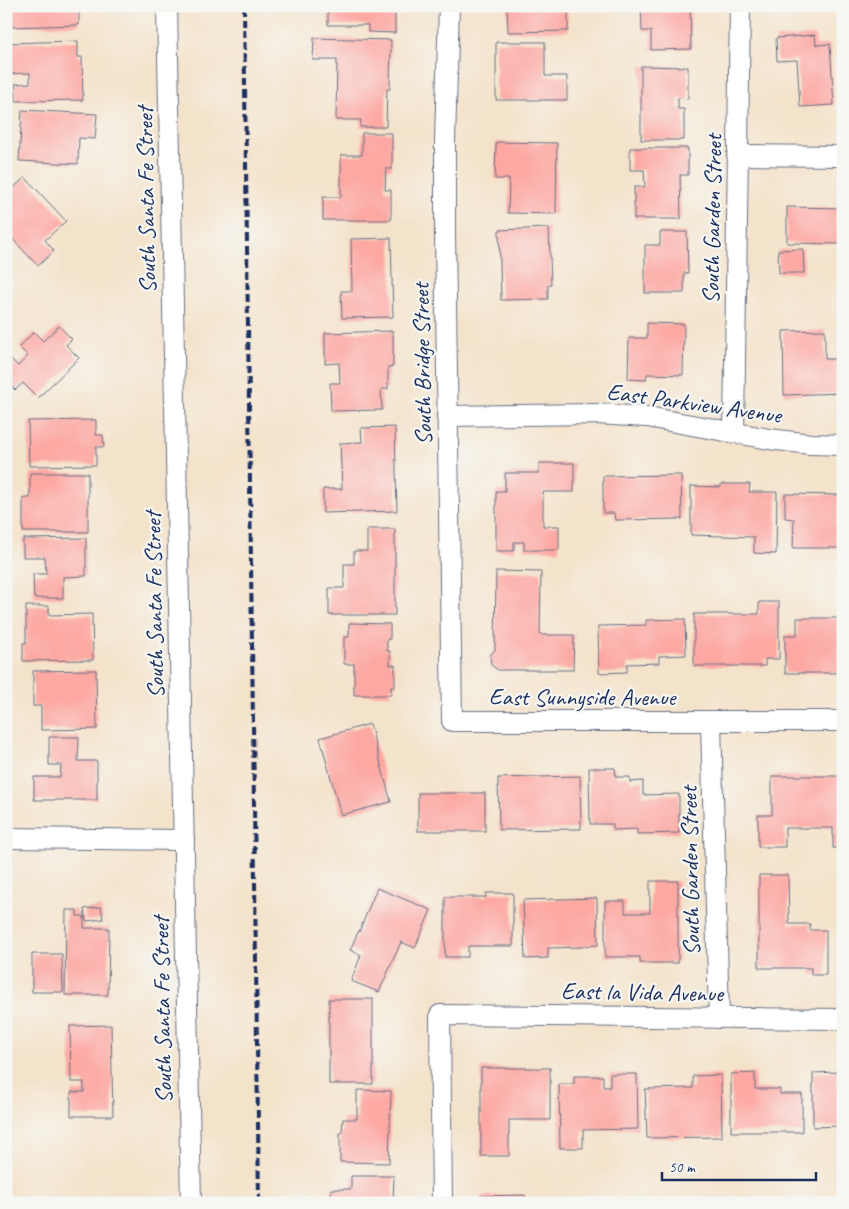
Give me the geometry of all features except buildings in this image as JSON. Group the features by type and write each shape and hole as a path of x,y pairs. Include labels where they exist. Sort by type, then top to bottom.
{"street":[{"name":"South Santa Fe Street","path":"167,6 190,1203"},
{"name":"South Bridge Street","path":"449,6 445,140 445,232 452,721"},
{"name":"South Garden Street","path":"734,432 740,6"},
{"path":"737,155 843,156"},
{"name":"East Parkview Avenue","path":"447,416 596,414 647,417 769,439 811,444 843,445"},
{"name":"East Sunnyside Avenue","path":"452,721 843,722"},
{"name":"South Garden Street","path":"711,722 719,1018"},
{"path":"6,838 184,840"},
{"name":"East la Vida Avenue","path":"442,1203 440,1015 843,1019"}],"railway":[{"path":"244,6 259,1203"}]}
